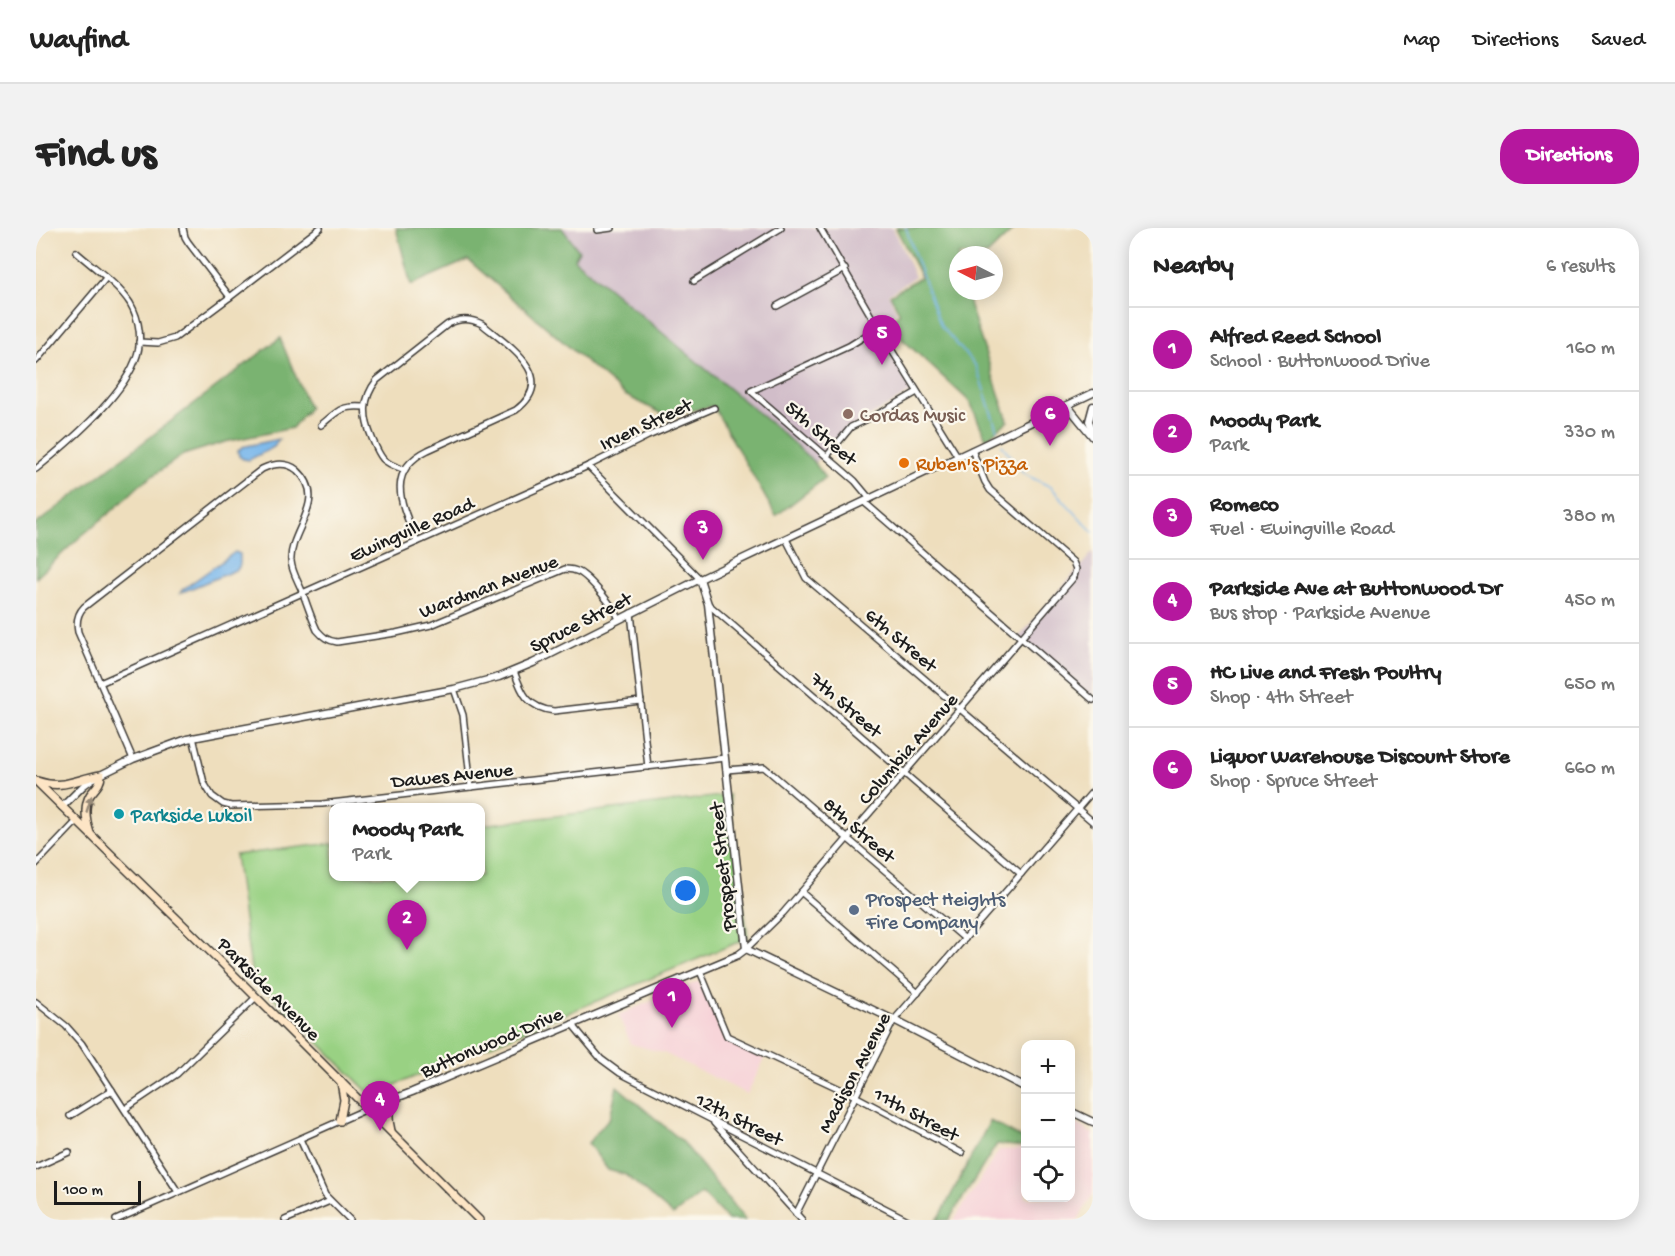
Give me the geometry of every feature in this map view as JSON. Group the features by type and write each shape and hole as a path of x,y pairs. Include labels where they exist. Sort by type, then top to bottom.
{"main road":[{"path":"36,781 64,785 101,775 101,780 89,797 86,806 85,815 91,835"},
{"name":"Parkside Avenue","path":"36,781 479,1220"},
{"path":"340,1082 344,1100 340,1121"},
{"path":"392,1099 388,1110 388,1120 392,1134"}],"street":[{"path":"183,228 188,242 230,297"},
{"path":"139,342 158,343 175,338 320,228"},
{"path":"597,230 612,228"},
{"path":"694,281 781,228"},
{"path":"820,228 916,392 958,457"},
{"path":"36,469 73,437 114,394 136,360 139,342 138,322 130,303 76,252"},
{"path":"777,306 845,269"},
{"path":"36,361 106,278"},
{"path":"405,470 387,463 378,453 367,427 364,407 369,392 377,380 448,324 469,319 482,324 526,362 532,381 530,394 522,406 516,410 420,453 409,464 400,483 400,498 417,542"},
{"name":"5th Street","path":"878,328 849,346 751,391 855,481 867,501 1093,700"},
{"path":"827,456 850,427 916,392"},
{"name":"Spruce Street","path":"62,807 84,785 101,775 133,759 193,737 454,689 514,671 700,579 1093,393"},
{"path":"1067,405 1093,437"},
{"path":"1093,406 1089,421 1093,431"},
{"path":"321,425 342,408 364,407"},
{"name":"Irven Street","path":"588,466 648,436 714,408"},
{"name":"Columbia Avenue","path":"746,949 783,913 1074,577 1076,569 1072,560 990,490 972,450"},
{"name":"Wardman Avenue","path":"133,759 78,632 78,615 84,607 262,469 278,464 292,467 297,471 309,491 306,517 291,549 292,568 317,630 326,639 337,642 431,625 566,569 582,574 616,611 619,619"},
{"path":"588,466 700,579"},
{"name":"Ewingville Road","path":"100,683 588,466"},
{"name":"6th Street","path":"786,539 806,578 1093,822"},
{"name":"Prospect Street","path":"700,579 708,604 746,949 894,1020 1021,1085"},
{"name":"7th Street","path":"708,604 1021,874"},
{"path":"631,613 648,767"},
{"path":"514,671 519,686 528,699 546,710 641,701"},
{"path":"454,689 463,715 471,787"},
{"name":"Dawes Avenue","path":"193,737 204,783 217,801 231,806 329,803"},
{"name":"Dawes Avenue","path":"331,803 724,758"},
{"name":"8th Street","path":"726,770 764,767 965,939"},
{"name":"Madison Avenue","path":"796,1214 894,1020 1093,791"},
{"path":"36,864 77,821"},
{"path":"801,892 918,993"},
{"name":"Buttonwood Drive","path":"116,1220 367,1109 738,955 746,949"},
{"name":"11th Street","path":"700,971 727,1036 855,1096 962,1153"},
{"path":"125,1109 177,1074 256,997"},
{"path":"36,1002 75,1035 178,1192"},
{"name":"12th Street","path":"572,1024 601,1059 620,1073 908,1220"},
{"path":"70,1116 112,1090"},
{"path":"1075,1113 1093,1122"},
{"path":"712,1120 802,1220"},
{"path":"300,1139 325,1195 350,1220"},
{"path":"36,1167 69,1152"},
{"path":"285,1220 330,1201"}],"shaded area":[{"path":"562,228 893,228 915,277 888,294 897,312 878,327 915,390 848,429 815,463 574,259 579,251"},
{"path":"1093,552 1093,703 1018,638"},
{"path":"699,981 726,1041 765,1058 747,1094 664,1053 631,1044 618,1015"},
{"path":"1075,1123 1093,1134 1093,1194 1078,1220 954,1220 999,1150 1021,1149 1021,1202 1075,1202"}],"green space":[{"path":"396,228 562,228 579,251 574,259 781,432 815,463 825,478 776,516 713,406 667,416 625,395 468,260 411,285"},
{"path":"896,228 1015,228 996,246 949,246 949,300 968,300 1008,421 986,439 970,402 886,324 900,313 890,295 921,277"},
{"path":"280,338 309,408 292,428 225,442 183,455 141,484 36,578 36,524"},
{"path":"729,795 748,938 371,1095 252,976 235,855 329,843 329,881 485,881 485,825"},
{"path":"617,1086 683,1142 745,1220 728,1220 702,1193 673,1215 626,1175 608,1170 588,1143 610,1117"},
{"path":"990,1121 1021,1138 1021,1147 997,1144 949,1220 936,1220"}],"water":[{"path":"279,439 274,447 249,460 239,456 238,451 242,447"},
{"path":"235,552 240,554 238,569 180,593 182,590"}],"waterway":[{"path":"906,228 941,326 976,366 997,430"},
{"path":"1002,445 1024,474 1051,487 1093,532"}],"place":[{"name":"HC Live and Fresh Poultry","path":"882,365"},
{"name":"Cordas Music","path":"848,414"},
{"name":"Liquor Warehouse Discount Store","path":"1050,446"},
{"name":"Ruben's Pizza","path":"904,463"},
{"name":"Romeco","path":"703,560"},
{"name":"Parkside Lukoil","path":"119,814"},
{"name":"Prospect Heights Fire Company","path":"854,910"},
{"name":"Moody Park","path":"407,950"},
{"name":"Alfred Reed School","path":"672,1028"},
{"name":"Parkside Ave at Buttonwood Dr","path":"380,1131"}]}
